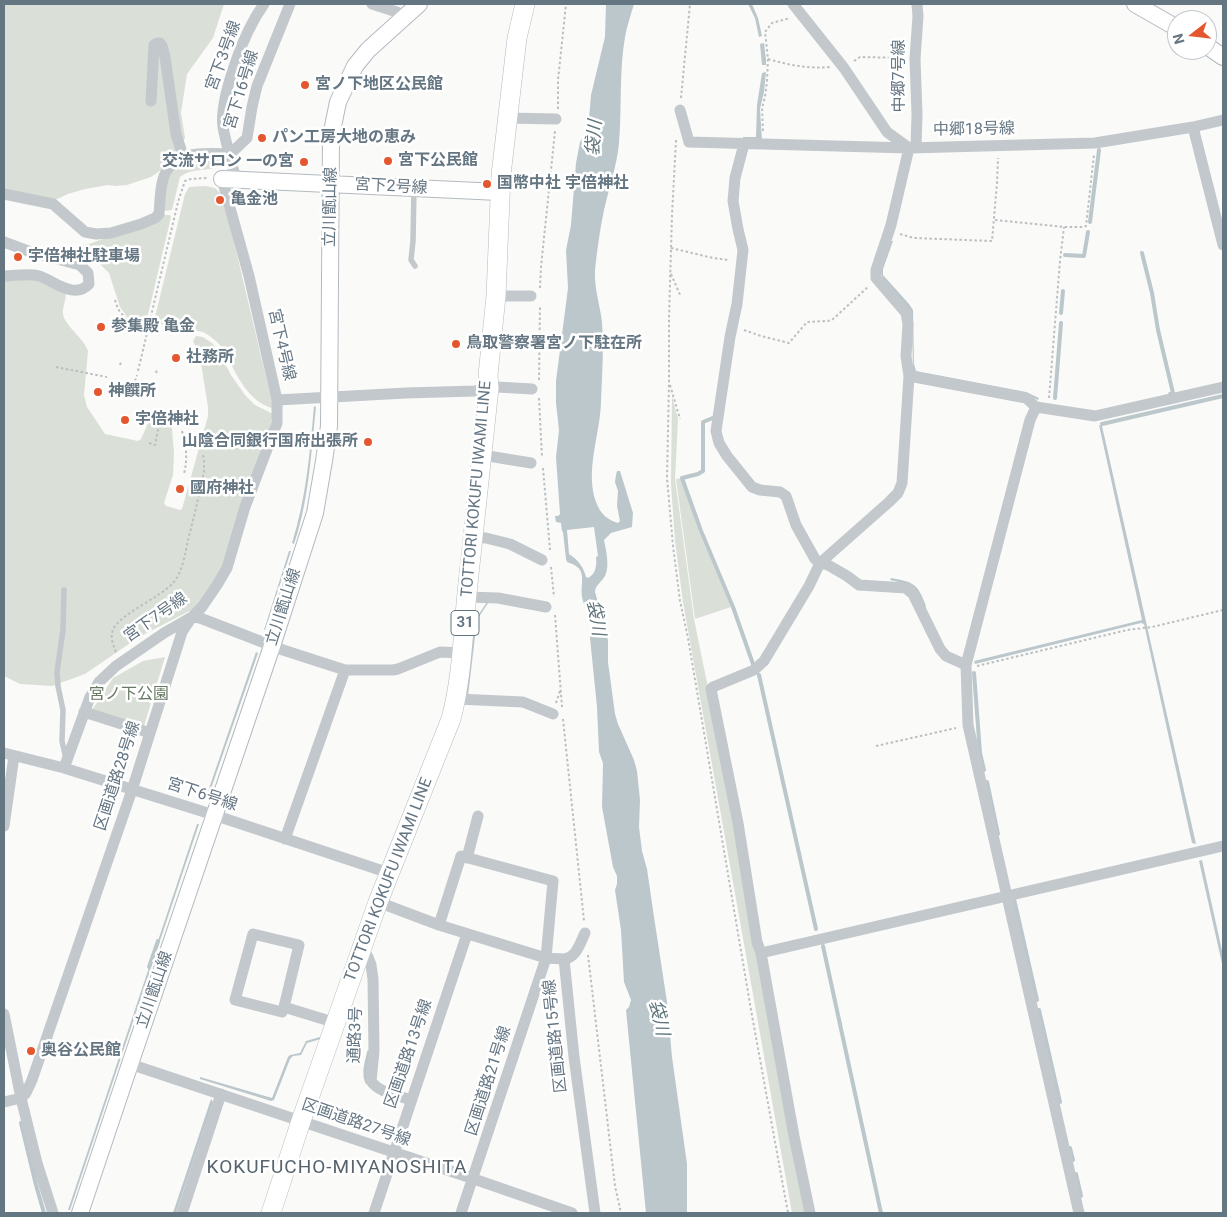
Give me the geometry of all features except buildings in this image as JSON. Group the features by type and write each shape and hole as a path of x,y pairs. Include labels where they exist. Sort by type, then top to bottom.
{"main road":[{"name":"TOTTORI KOKUFU IWAMI LINE","path":"271,1213 301,1121 378,902 451,719 456,699 489,388 488,375 496,296 500,192 507,118 517,38 525,4"}],"street":[{"name":"宮下3号線","path":"229,180 230,154 223,127 222,113 226,94 242,46 253,21 264,4"},
{"name":"宮下16号線","path":"230,154 247,138 257,86 290,4"},
{"path":"372,4 397,12"},
{"name":"立川甑山線","path":"80,1213 315,514 329,426 331,136 338,102 355,66 368,50 418,4"},
{"path":"793,4 843,67 887,132 912,148"},
{"name":"中郷7号線","path":"877,279 876,270 889,232 912,148 917,114 915,59 917,4"},
{"path":"1135,4 1167,22"},
{"path":"151,101 154,45 160,43 165,57 176,134 183,156"},
{"name":"中郷18号線","path":"680,110 689,142 912,148 1095,143 1223,120"},
{"path":"507,118 556,119"},
{"path":"1192,126 1223,245"},
{"path":"744,144 735,178 733,201 743,250 737,304 716,431 719,443 752,487 760,490 780,492 786,496 796,525 815,558 820,563 828,565 848,576 859,585 906,588 913,594 940,649 946,656 966,667"},
{"path":"4,194 53,204 85,232 96,234 111,233 141,224 155,218 159,214 166,172 171,165 183,156 204,153 230,154"},
{"name":"宮下2号線","path":"229,180 500,192"},
{"name":"宮下4号線","path":"229,180 277,400 475,391 497,387 536,387"},
{"path":"4,242 31,252 80,265 88,273 89,284 85,289 77,290 67,289 40,276 4,276"},
{"path":"810,1213 761,953 757,942 738,822 711,689 754,670 764,661 809,586 820,563 898,493 902,484 909,376 906,356 908,324 906,313 877,279"},
{"path":"496,296 535,296"},
{"path":"909,376 1026,398 1036,407 1094,416 1223,387"},
{"name":"宮下7号線","path":"65,764 90,697 99,682 116,666 164,633 192,617 202,607 227,568 245,507 277,423 277,400"},
{"path":"1036,407 1030,420 966,667 968,725 1078,1213"},
{"path":"482,455 531,463"},
{"path":"473,537 510,544 548,561"},
{"path":"467,596 551,605"},
{"path":"192,617 200,618 272,646 345,670 393,670 440,652 462,653"},
{"name":"区画道路28号線","path":"21,1098 26,1094 32,1080 132,790 182,632 192,617"},
{"path":"285,839 345,670"},
{"path":"456,699 523,702 559,713"},
{"path":"84,712 150,733"},
{"path":"4,826 9,754"},
{"name":"宮下6号線","path":"9,754 65,764 132,790 389,873"},
{"path":"439,924 461,856 467,858 478,816"},
{"path":"761,953 1223,846"},
{"name":"区画道路21号線","path":"461,1213 474,1179 546,958 553,881 467,858"},
{"name":"区画道路15号線","path":"378,902 467,934 546,958 564,959 574,1057 595,1213"},
{"path":"564,959 570,958 576,952 585,933"},
{"path":"253,934 299,945 284,1007 282,1012 235,1000 253,934"},
{"name":"区画道路13号線","path":"374,1213 467,934"},
{"name":"通路3号","path":"362,948 371,965 373,979 374,1051 371,1081 379,1089 411,1100"},
{"path":"284,1007 336,1023"},
{"path":"4,1014 21,1098 37,1163 53,1213"},
{"name":"区画道路27号線","path":"130,1064 474,1179 566,1212"},
{"path":"182,1213 221,1094"},
{"path":"4,1102 21,1098"}],"lane":[{"path":"414,188 411,260 415,266"},
{"path":"64,590 63,630 57,672 63,710 62,741 65,764"}],"path":[{"path":"535,296 541,267 566,4"},
{"path":"680,110 690,4"},
{"path":"764,145 762,108 766,89 768,59 765,32 772,23 802,15"},
{"path":"768,59 807,68 843,67 860,57 915,59"},
{"path":"676,137 670,273 667,478 672,546 749,1000 788,1213"},
{"path":"994,220 1064,227 1086,226 1095,143"},
{"path":"889,232 914,238 992,241 998,183 998,146"},
{"path":"138,371 178,202 185,181 206,178"},
{"path":"1049,408 1064,227"},
{"path":"671,248 713,258 742,261"},
{"path":"670,273 681,297"},
{"path":"733,325 761,336 789,343 807,322 832,320 877,279"},
{"path":"115,300 118,309 126,319 149,324"},
{"path":"540,306 536,387 551,605 560,688 559,713 605,1108 615,1186 621,1213"},
{"path":"56,367 107,377"},
{"path":"135,381 137,375"},
{"path":"669,382 680,419"},
{"path":"149,443 155,445 159,425"},
{"path":"182,431 187,456 184,474"},
{"path":"124,661 116,652 112,643 113,630 118,622 162,593 174,582 179,574 204,472 203,455"},
{"path":"966,667 1223,610"},
{"path":"559,713 560,688"},
{"path":"876,746 968,725"}],"green space":[{"path":"4,4 224,4 213,38 187,74 181,113 185,138 167,164 151,177 127,185 108,185 85,189 55,200 4,189"},
{"path":"221,158 222,164 220,167 194,171 180,177 172,210 164,211 165,181 169,172 187,159"},
{"path":"205,186 215,188 220,193 231,229 273,407 271,408 257,400 245,388 222,347 211,337 203,332 156,323 154,321 185,194 189,187"},
{"path":"162,215 170,215 171,217 147,319 127,317 120,307 109,273 97,261 84,253 81,249 82,245 156,220"},
{"path":"4,278 32,278 65,291 64,318 88,351 84,395 87,407 105,434 138,441 141,439 154,414 163,413 171,418 174,453 173,475 164,503 166,506 182,509 208,416 200,357 193,341 196,336 203,337 218,350 231,375 245,395 255,405 273,414 263,452 222,572 199,606 139,637 85,674 52,686 20,684 4,676"},
{"path":"672,396 678,419 675,479 694,619 725,771 807,1213 792,1213 683,602 675,541 671,484"},
{"path":"681,478 700,534 731,607 695,619 676,479"},
{"name":"宮ノ下公園","path":"165,657 144,726 92,710 113,678 143,661"}],"water":[{"name":"袋川","path":"606,4 634,4 623,50 618,151 603,217 595,270 596,290 602,322 603,352 600,414 592,472 594,496 597,506 605,516 618,523 620,521 617,506 618,491 615,482 617,471 620,471 633,513 632,527 611,533 604,540 607,568 604,578 596,587 595,592 608,641 608,662 615,714 637,771 642,851 647,869 667,1002 672,1057 687,1164 687,1213 646,1213 626,1010 631,1000 624,982 621,930 615,890 617,876 613,867 602,807 603,763 599,752 597,707 590,638 593,623 583,601 581,573 574,565 567,562 561,523 556,522 555,516 560,514 556,457 559,430 556,381 568,288 566,250 571,225 576,163 580,142 586,132 589,119 591,95 605,37","holes":["594,527 598,556 596,557 594,572 588,578 586,577 580,564 569,554 567,530"]},
{"path":"748,4 752,4 758,18 762,36 759,37 755,18"},
{"path":"764,43 766,65 762,65 760,44"},
{"path":"766,72 760,109 762,141 743,141 743,137 756,137 757,105 762,73"},
{"path":"891,241 893,241 883,269 883,275 913,310 914,364 916,371 1026,392 1039,398 1038,400 1026,394 913,372 912,328 880,271"},
{"path":"314,406 316,407 309,476 294,544 292,543 307,475"},
{"path":"1099,425 1102,426 1196,844 1192,843 1144,624 1141,623 975,664 974,661 1142,620"},
{"path":"289,551 291,551 264,630"},
{"path":"891,578 914,585 926,606 924,609 919,595 913,587 890,580"},
{"path":"487,602 477,620 468,696 466,696 475,620"},
{"path":"256,652 258,653 207,800 205,800"},
{"path":"197,824 199,824 70,1210 68,1210"},
{"path":"1202,860 1223,955 1223,968 1199,861"},
{"path":"323,1034 321,1039 307,1043 301,1055 293,1056 290,1059 274,1100 271,1101 200,1079 200,1077 272,1098 288,1057 300,1053 306,1041 320,1037"},
{"path":"211,1099 213,1102 176,1213 173,1213"}],"waterway":[{"path":"1090,222 1099,150"},
{"path":"1065,255 1084,256 1088,232"},
{"path":"1142,253 1173,393 1170,394"},
{"path":"1061,313 1063,291"},
{"path":"1055,398 1061,323"},
{"path":"1102,424 1223,396"},
{"path":"715,417 703,422 703,471 682,478 701,531 733,607 753,664"},
{"path":"974,673 980,753 984,770"},
{"path":"759,675 816,929"},
{"path":"987,782 998,834"},
{"path":"1014,899 1037,1000"},
{"path":"149,967 158,941"},
{"path":"823,946 881,1213"},
{"path":"1039,1010 1060,1102"},
{"path":"367,1082 365,1071 369,1052"},
{"path":"21,1123 44,1213"},
{"path":"1070,1148 1073,1160"},
{"path":"1076,1174 1081,1196"}],"place":[{"name":"宮ノ下地区公民館","path":"305,85"},
{"name":"パン工房大地の恵み","path":"262,138"},
{"name":"宮下公民館","path":"388,161"},
{"name":"交流サロン 一の宮","path":"304,162"},
{"name":"国幣中社 宇倍神社","path":"487,184"},
{"name":"亀金池","path":"220,200"},
{"name":"宇倍神社駐車場","path":"18,257"},
{"name":"参集殿 亀金","path":"101,327"},
{"name":"鳥取警察署宮ノ下駐在所","path":"456,344"},
{"name":"社務所","path":"176,358"},
{"name":"神饌所","path":"98,392"},
{"name":"宇倍神社","path":"125,420"},
{"name":"山陰合同銀行国府出張所","path":"368,442"},
{"name":"國府神社","path":"180,489"},
{"name":"奥谷公民館","path":"31,1051"}],"district":[{"name":"KOKUFUCHO-MIYANOSHITA","path":"337,1168"}]}
